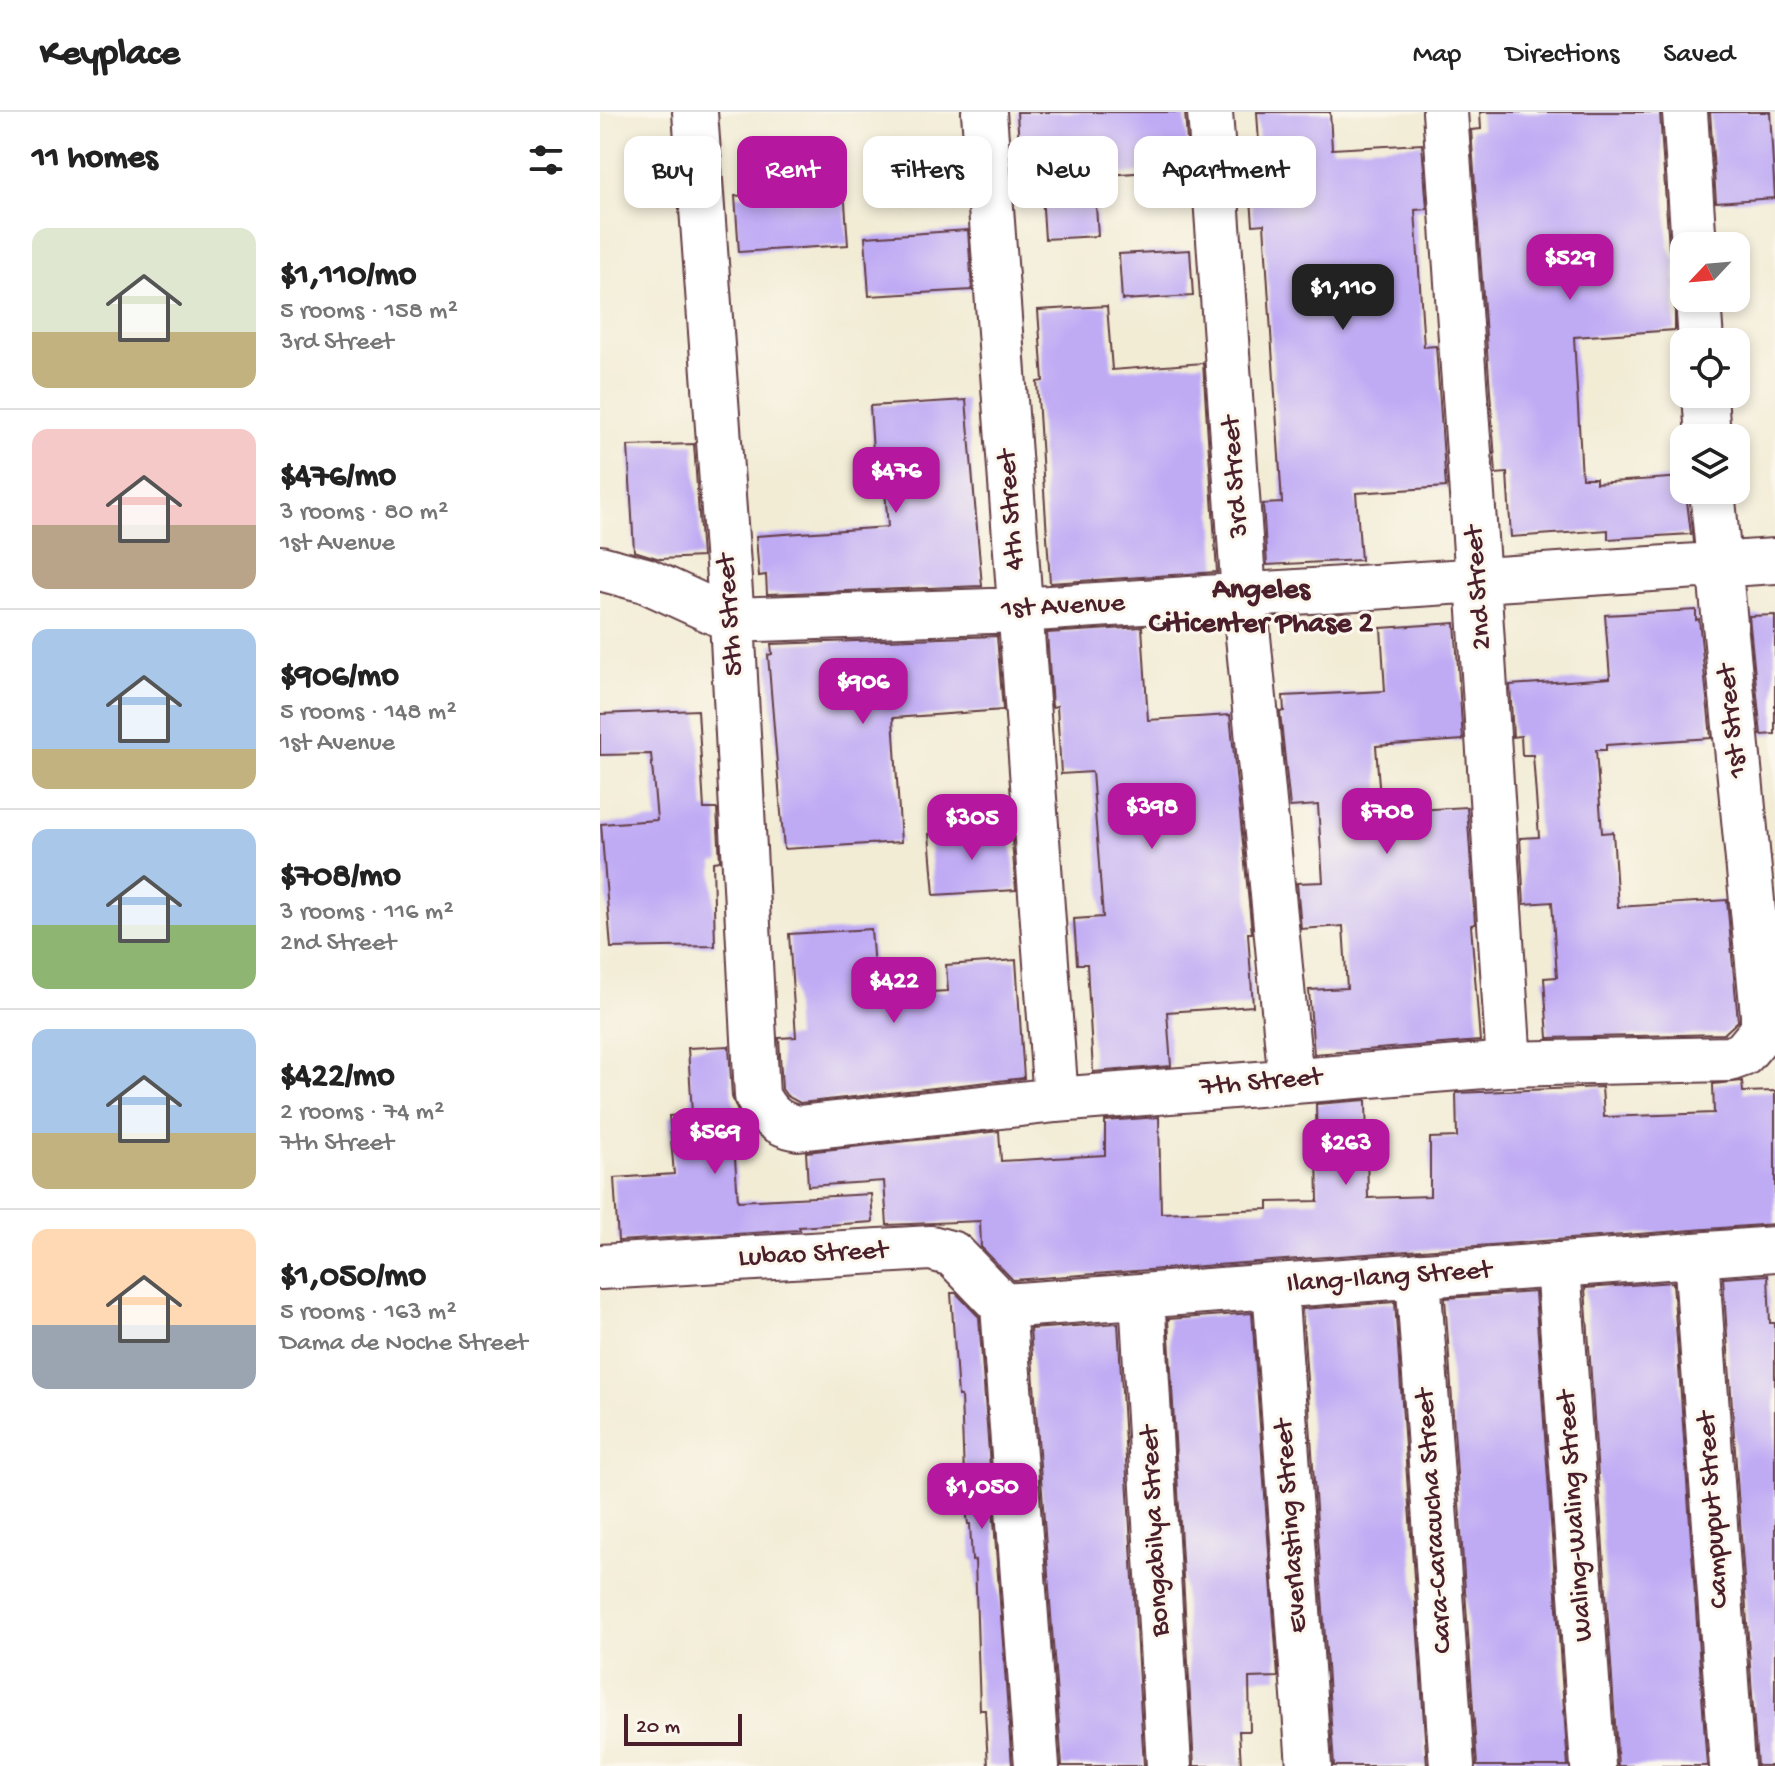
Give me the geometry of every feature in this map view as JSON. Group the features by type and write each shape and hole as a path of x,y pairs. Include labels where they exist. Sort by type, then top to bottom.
{"street":[{"name":"5th Street","path":"695,112 732,620 757,1096 769,1115"},
{"name":"4th Street","path":"984,112 1056,1100"},
{"name":"3rd Street","path":"1210,112 1244,595 1291,1081"},
{"name":"2nd Street","path":"1445,112 1509,1064"},
{"path":"1685,112 1693,232"},
{"name":"1st Street","path":"1713,504 1763,1014 1763,1030 1754,1044"},
{"name":"1st Avenue","path":"600,568 645,580 732,620 1019,610 1775,561"},
{"name":"7th Street","path":"769,1115 781,1125 798,1128 1056,1100 1509,1064 1729,1059 1743,1054 1754,1044"},
{"name":"Lubao Street","path":"600,1267 931,1248 953,1254 1003,1306"},
{"name":"Ilang-Ilang Street","path":"1003,1306 1775,1249"},
{"name":"Campuput Street","path":"1696,1255 1732,1766"},
{"name":"Waling-Waling Street","path":"1558,1265 1593,1766"},
{"name":"Cara-Caracucha Street","path":"1418,1275 1452,1766"},
{"name":"Everlasting Street","path":"1275,1286 1309,1766"},
{"name":"Bongabilya Street","path":"1142,1296 1169,1766"},
{"path":"1003,1306 1037,1766"}],"building":[{"path":"1017,112 1185,112 1187,136 1134,136 1134,173 1118,174 1118,136 1018,136"},
{"path":"1257,112 1330,112 1332,149 1422,144 1427,209 1415,210 1424,347 1436,346 1446,487 1356,493 1361,560 1267,565 1263,504 1282,503 1264,224 1253,225 1252,208 1316,208 1316,136 1259,136"},
{"path":"1480,112 1660,112 1670,250 1670,312 1675,312 1675,328 1574,337 1582,478 1596,478 1596,483 1670,478 1670,504 1687,504 1691,534 1608,539 1608,530 1511,537 1507,473 1496,474 1471,130 1481,129"},
{"path":"1710,112 1770,112 1775,198 1716,202"},
{"path":"735,196 737,208 845,208 848,245 739,252"},
{"path":"1043,208 1096,208 1098,236 1045,239"},
{"path":"968,230 972,290 869,296 865,237"},
{"path":"1190,250 1193,296 1122,300 1119,254"},
{"path":"1107,306 1112,370 1203,363 1217,572 1050,583 1037,382 1043,381 1038,310"},
{"path":"966,400 982,586 767,594 766,575 759,576 756,536 888,527 883,466 874,467 870,406"},
{"path":"694,444 702,557 660,559 634,551 628,446"},
{"path":"1696,610 1711,738 1606,745 1606,750 1596,750 1602,833 1613,832 1618,907 1727,900 1738,1021 1724,1034 1548,1038 1544,978 1557,977 1552,902 1524,904 1520,838 1539,837 1533,755 1522,755 1521,736 1513,737 1510,685 1610,678 1605,615"},
{"path":"1775,615 1775,734 1761,735 1749,616"},
{"path":"1455,623 1463,740 1376,746 1381,812 1467,807 1475,924 1471,925 1480,1041 1314,1054 1309,990 1347,988 1343,926 1301,929 1297,883 1323,882 1318,805 1290,807 1280,712 1284,711 1283,696 1385,691 1381,628"},
{"path":"1142,627 1148,720 1230,715 1252,933 1248,933 1253,1006 1167,1012 1171,1066 1093,1072 1087,964 1077,964 1074,919 1103,917 1092,772 1061,774 1057,706 1052,707 1047,633"},
{"path":"997,636 1003,710 893,718 901,842 784,849 768,655 772,654 771,644"},
{"path":"698,710 704,809 717,809 720,861 713,862 715,946 611,948 601,824 657,820 651,754 600,755 600,714"},
{"path":"1011,829 1016,890 934,895 929,834"},
{"path":"871,929 876,995 948,991 946,965 1016,960 1024,1078 800,1103 787,1096 782,1089 779,1038 796,1037 789,934"},
{"path":"729,1046 732,1097 740,1117 732,1117 738,1201 871,1194 873,1222 799,1227 800,1230 618,1241 614,1178 674,1174 669,1116 692,1114 688,1048"},
{"path":"1742,1081 1743,1092 1775,1091 1775,1224 1013,1280 981,1247 980,1221 887,1225 884,1181 808,1186 806,1152 999,1131 1001,1161 1105,1155 1105,1121 1159,1117 1161,1213 1268,1209 1268,1202 1318,1201 1316,1104 1366,1100 1368,1198 1430,1196 1430,1138 1457,1137 1456,1093 1602,1087 1604,1117 1714,1113 1713,1084"},
{"path":"1768,1275 1770,1323 1775,1323 1775,1766 1757,1766 1723,1278"},
{"path":"1673,1282 1707,1766 1618,1766 1585,1288"},
{"path":"1535,1292 1568,1766 1477,1766 1445,1298"},
{"path":"951,1293 956,1293 979,1317 1012,1766 988,1766 985,1710 980,1710 975,1560 972,1561 965,1502 961,1396 958,1396"},
{"path":"1395,1302 1427,1766 1334,1766 1302,1309"},
{"path":"1252,1313 1278,1677 1249,1678 1250,1731 1239,1731 1241,1766 1194,1766 1168,1319"},
{"path":"1118,1323 1144,1766 1062,1766 1030,1329"}],"district":[{"name":"Angeles Citicenter Phase 2","path":"1261,608"}]}
